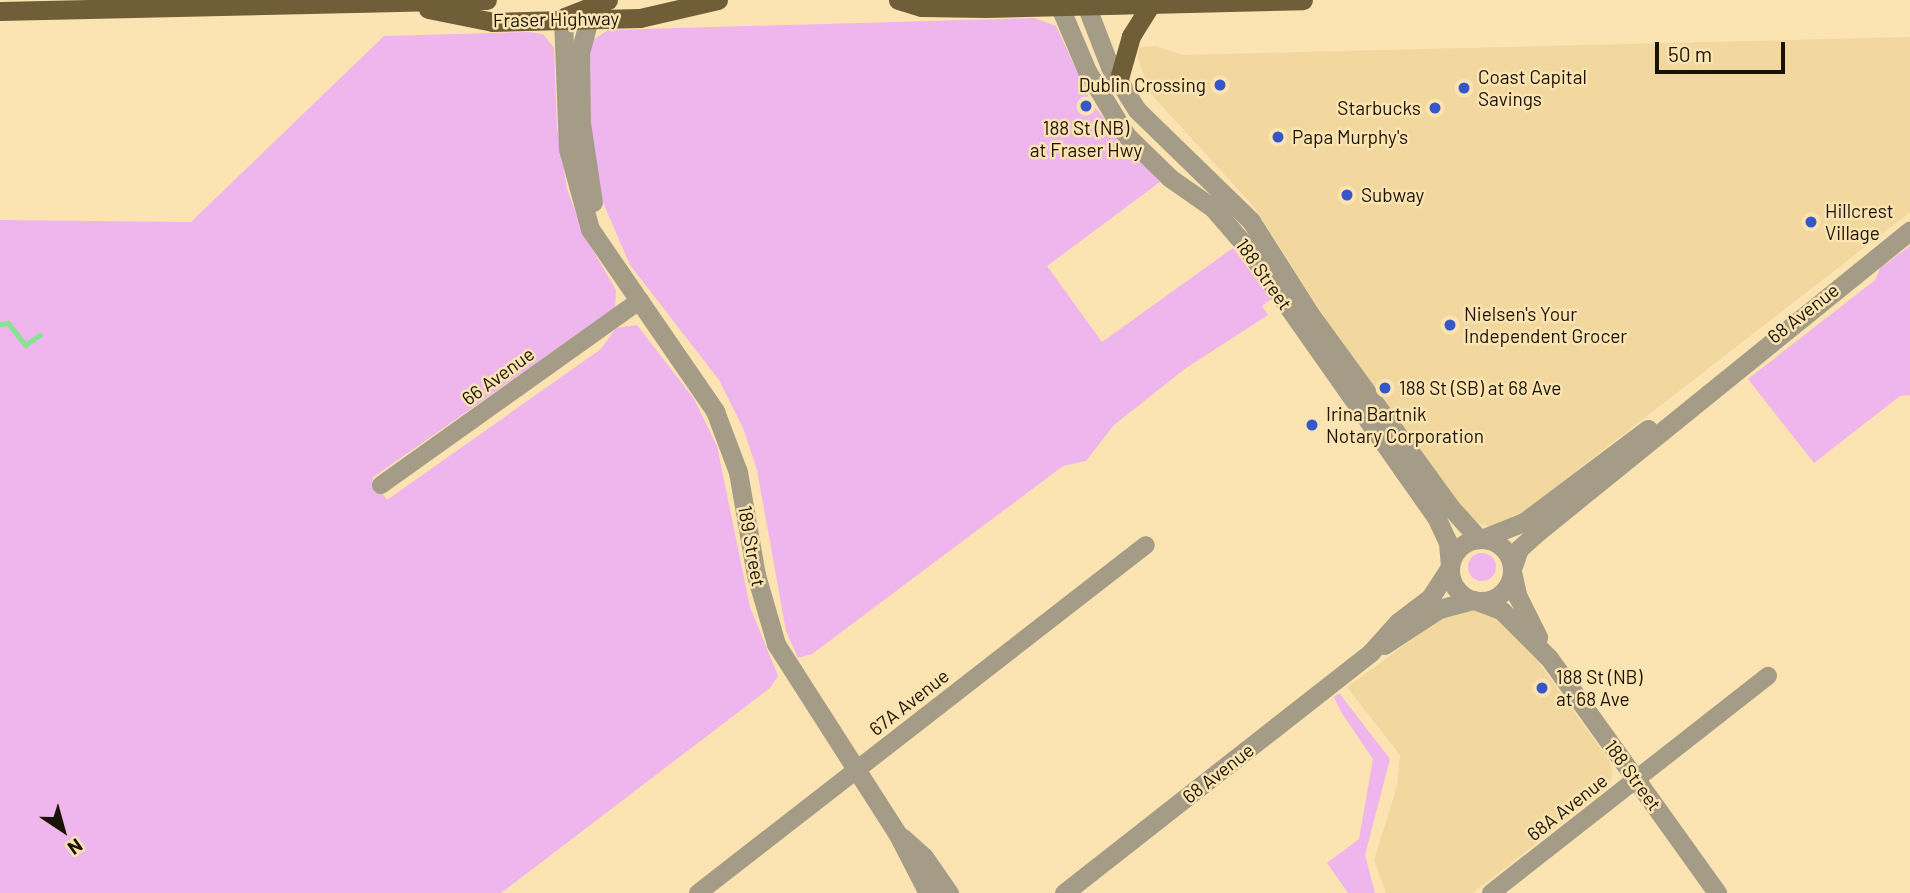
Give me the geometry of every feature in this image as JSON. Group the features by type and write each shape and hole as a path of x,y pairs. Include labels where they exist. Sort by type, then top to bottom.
{"main road":[{"name":"Fraser Highway","path":"0,11 487,0"},
{"path":"563,19 608,0"},
{"name":"Fraser Highway","path":"393,2 494,22 640,18 718,0"},
{"path":"898,0 921,7 986,8 1058,3 1150,5 1302,0"},
{"path":"1118,82 1131,36 1150,5"}],"street":[{"name":"188 Street","path":"1058,3 1087,71 1120,126 1170,178 1213,208 1244,244 1437,519 1448,543 1450,566"},
{"name":"188 Street","path":"1085,3 1118,82 1155,129 1251,221 1310,314 1451,508 1480,539"},
{"name":"189 Street","path":"563,19 568,149 590,229 715,411 738,472 756,575 773,636 855,771 897,833 928,893"},
{"name":"189 Street","path":"589,19 580,52 582,147 589,190 612,259"},
{"name":"68 Avenue","path":"1512,570 1519,549 1534,535 1670,428 1697,399 1910,230"},
{"name":"66 Avenue","path":"381,485 640,300"},
{"name":"68 Avenue","path":"1480,539 1524,522 1663,418 1697,399"},
{"path":"1480,539 1504,549 1512,570 1500,594 1473,600 1455,588 1450,566 1458,548 1480,539"},
{"name":"67A Avenue","path":"698,893 1146,545"},
{"name":"68 Avenue","path":"1371,652 1398,622 1430,598 1450,566"},
{"name":"188 Street","path":"1512,570 1518,597 1549,658 1717,893"},
{"name":"188 Street","path":"1473,600 1502,611 1549,658"},
{"name":"68 Avenue","path":"1064,893 1371,652 1439,609 1473,600"},
{"name":"68A Avenue","path":"1491,893 1768,676"},
{"name":"189 Street","path":"897,833 924,857 949,893"}],"shaded area":[{"path":"1034,18 1056,26 1092,104 1160,182 1047,266 1102,342 1233,248 1271,299 1262,306 1268,315 1186,368 1114,425 1086,461 1063,466 812,654 798,658 786,631 757,470 743,428 719,380 630,265 598,191 589,141 588,43 608,30"},
{"path":"528,32 543,34 554,48 557,127 567,189 584,235 616,290 615,308 372,478 387,500 601,349 616,328 637,325 694,399 717,446 750,607 778,676 770,688 501,893 0,893 0,220 191,222 384,36"},
{"path":"1910,37 1910,212 1513,520 1493,528 1470,520 1327,321 1255,208 1151,94 1138,59 1139,47 1155,46 1183,55"},
{"path":"1910,246 1910,395 1900,396 1814,463 1748,379 1875,280 1880,268"},
{"path":"1482,553 1492,557 1496,567 1492,577 1482,581 1472,577 1468,567 1472,557"},
{"path":"1457,607 1488,608 1529,649 1611,763 1612,777 1606,789 1473,893 1386,893 1374,860 1397,786 1400,755 1347,687"},
{"path":"1339,693 1390,759 1365,855 1375,893 1348,893 1327,863 1359,839 1373,759 1341,712 1334,697"}],"waterway":[{"path":"0,324 8,323 25,345 40,335"}],"place":[{"name":"Dublin Crossing","path":"1220,85"},
{"name":"Coast Capital Savings","path":"1464,88"},
{"name":"188 St (NB) at Fraser Hwy","path":"1086,106"},
{"name":"Starbucks","path":"1435,108"},
{"name":"Papa Murphy's","path":"1278,137"},
{"name":"Subway","path":"1347,195"},
{"name":"Hillcrest Village","path":"1811,222"},
{"name":"Nielsen's Your Independent Grocer","path":"1450,325"},
{"name":"188 St (SB) at 68 Ave","path":"1385,388"},
{"name":"Irina Bartnik Notary Corporation","path":"1312,425"},
{"name":"188 St (NB) at 68 Ave","path":"1542,688"}]}
